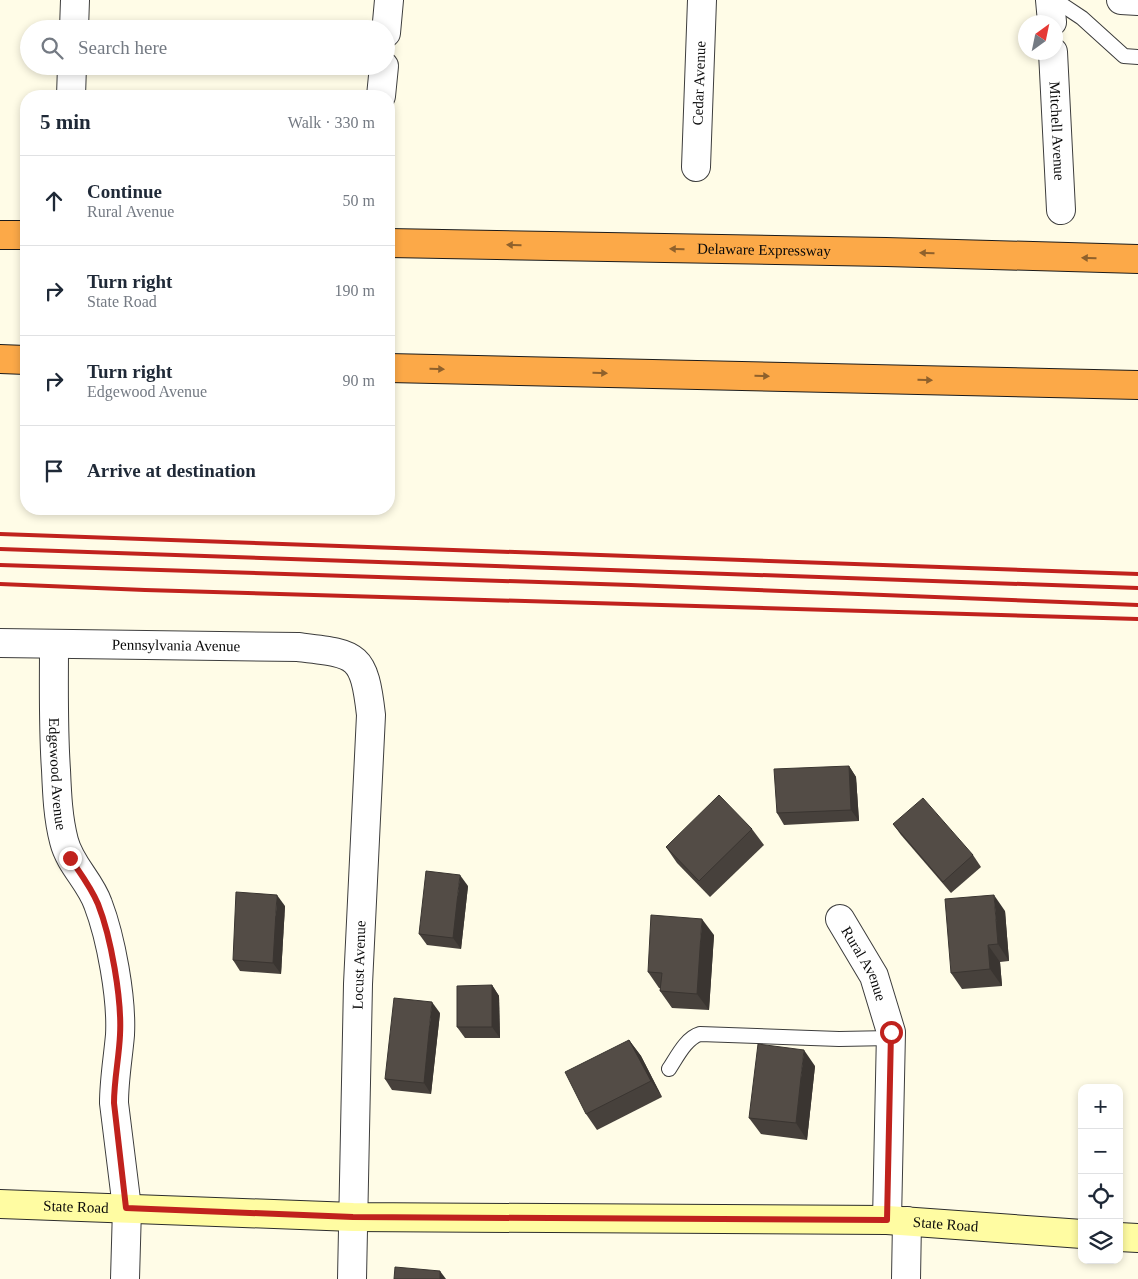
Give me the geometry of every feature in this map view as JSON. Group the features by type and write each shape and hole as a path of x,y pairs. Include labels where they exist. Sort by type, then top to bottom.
{"highway":[{"path":"0,235 20,235"},
{"name":"Delaware Expressway","path":"395,243 886,252 1138,259"},
{"path":"0,359 20,360"},
{"path":"395,368 1138,385"}],"main road":[{"name":"State Road","path":"0,1204 353,1217 897,1221 1078,1234"},
{"path":"1123,1237 1138,1238"}],"street":[{"path":"74,20 75,0"},
{"path":"387,20 389,0"},
{"name":"Cedar Avenue","path":"696,167 702,0"},
{"path":"1050,0 1051,15"},
{"path":"1121,0 1138,1"},
{"name":"Mitchell Avenue","path":"1053,60 1061,210"},
{"path":"71,90 72,75"},
{"path":"382,90 383,75"},
{"name":"Pennsylvania Avenue","path":"0,643 298,647 334,651 350,657"},
{"name":"Edgewood Avenue","path":"54,644 54,738 59,816 64,842 70,858 98,903 109,938 118,991 120,1033 114,1085 114,1103 126,1208 125,1279"},
{"name":"Locust Avenue","path":"350,657 364,671 371,715 358,984 352,1279"},
{"name":"Rural Avenue","path":"840,919 874,976 891,1032 897,1221 906,1279"}],"lane":[{"path":"1055,0 1082,18 1124,56 1138,57"},
{"path":"669,1069 689,1041 695,1035 700,1034 839,1039 891,1038"}],"building":[{"path":"849,766 851,810 777,813 774,769"},
{"path":"719,795 752,829 699,881 666,847"},
{"path":"923,798 973,855 943,882 893,824"},
{"path":"426,871 460,875 453,938 419,934"},
{"path":"236,892 277,895 273,963 233,960"},
{"path":"994,895 998,944 988,945 990,969 951,973 945,899"},
{"path":"651,915 702,919 697,994 660,991 662,973 648,972"},
{"path":"492,985 492,1027 457,1027 457,986"},
{"path":"394,998 432,1002 424,1083 385,1079"},
{"path":"629,1040 651,1081 586,1114 565,1072"},
{"path":"758,1044 804,1050 796,1123 749,1118"},
{"path":"395,1267 440,1271 440,1279 394,1279"}],"railway":[{"path":"0,534 1138,574"},
{"path":"0,549 1138,588"},
{"path":"0,565 631,585 1138,605"},
{"path":"0,584 145,590 1138,619"}],"route":[{"path":"70,858 98,903 109,938 118,991 120,1033 114,1085 114,1103 126,1208 353,1217 887,1220 891,1032"}]}
